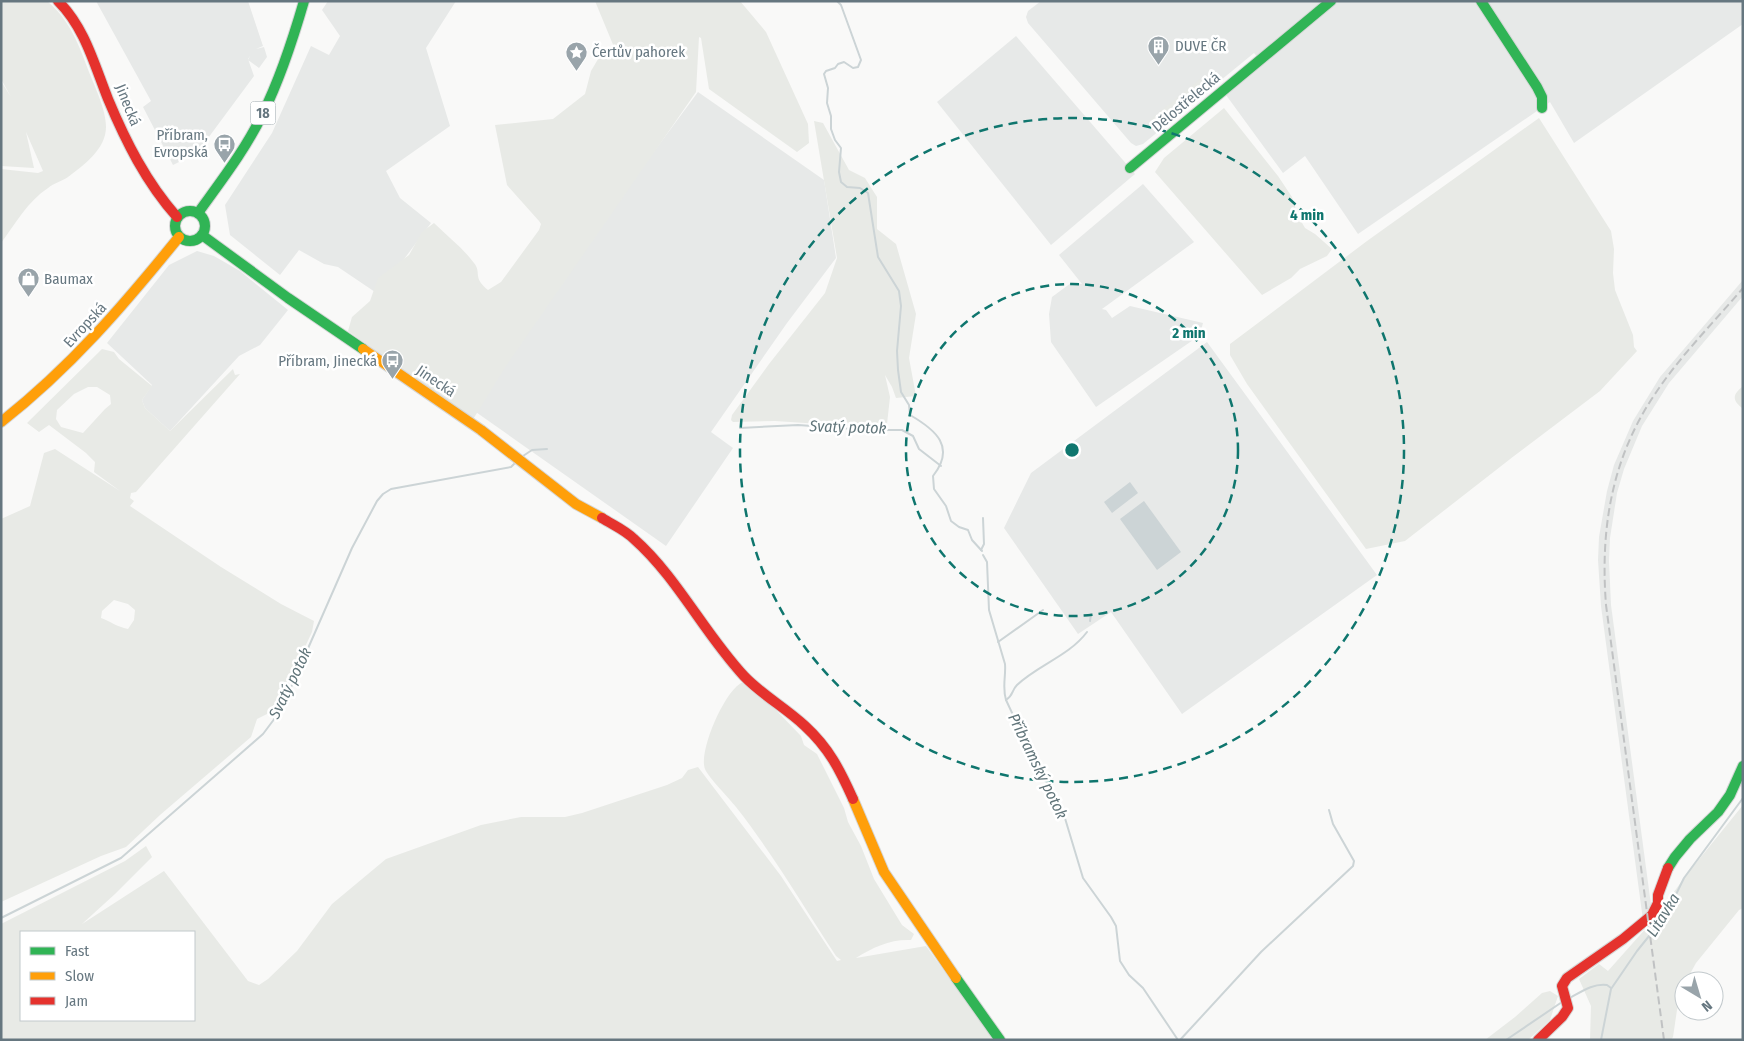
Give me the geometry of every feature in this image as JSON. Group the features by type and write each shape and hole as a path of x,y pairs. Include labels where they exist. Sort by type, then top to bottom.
{"main road":[{"name":"Jinecká","path":"58,1 81,28 120,128 141,171 159,197 177,216"},
{"name":"18","path":"198,213 247,141 270,100 286,62 304,1"},
{"name":"Dělostřelecká","path":"1130,168 1332,1"},
{"path":"1481,1 1537,87 1542,97 1542,108"},
{"path":"192,210 198,213 204,222 205,228 202,235 189,241 179,237 174,227 177,216 192,210"},
{"name":"Jinecká","path":"202,235 288,298 481,430 571,500 633,538 651,556 743,674 765,696 805,726 831,754 841,771 884,872 1000,1040"},
{"name":"Evropská","path":"1,422 43,388 97,336 179,237"},
{"path":"1538,1040 1562,1017 1568,1008 1562,986 1567,978 1623,939 1652,915 1658,903 1658,895 1666,872 1690,839 1718,812 1730,794 1743,766"}],"shaded area":[{"path":"1,1 47,1 62,16 73,34 97,92 106,120 106,127 102,142 93,156 68,177 50,186 34,199 1,243 1,169 38,173 43,171 26,132 34,168 1,166 1,81 11,97 1,79"},
{"path":"96,1 248,1 263,46 256,49 264,47 267,57 259,68 248,60 254,76 197,153 173,165 143,107 151,101"},
{"path":"328,1 456,1 426,48 450,126 386,171 400,198 431,223 378,294 338,267 324,264 299,250 280,275 230,235 225,205 272,133 311,46 329,55 340,36 322,10"},
{"path":"595,1 740,1 766,32 808,124 809,143 797,152 709,89 701,38 699,37 696,92 506,366 472,421 348,331 352,317 370,301 378,278 409,255 422,232 434,223 470,258 476,266 480,282 483,286 488,290 501,282 539,230 541,224 507,185 495,125 553,119 585,94 591,71 604,49 614,47"},
{"path":"1041,1 1743,1 1743,24 1574,143 1550,102 1358,234 1305,156 1283,173 1226,95 1263,64 1254,53 1143,144 1136,146 1131,143 1028,23 1026,17 1028,11"},
{"path":"1016,36 1135,174 1051,245 937,102"},
{"path":"1200,79 1203,82 1154,122 1151,122 1151,119"},
{"path":"698,92 824,180 836,258 787,323 711,432 733,448 666,546 473,410 582,249"},
{"path":"1224,108 1278,176 1292,197 1298,216 1305,228 1332,249 1327,256 1300,269 1291,278 1262,295 1155,172 1164,158"},
{"path":"1539,118 1611,231 1614,249 1613,273 1615,290 1633,335 1634,347 1637,351 1600,391 1405,541 1366,549 1247,384 1230,355 1230,344 1367,241"},
{"path":"814,121 823,123 849,170 865,178 877,197 877,229 896,244 916,314 909,358 916,396 896,398 885,375 890,397 887,424 882,428 775,421 733,422 731,420 732,415 769,364 825,293 837,258"},
{"path":"1143,184 1194,242 1102,309 1106,310 1112,318 1130,306 1203,323 1199,338 1196,338 1096,407 1051,342 1049,314 1052,297 1071,283 1082,284 1059,255"},
{"path":"197,251 214,256 240,271 288,310 260,345 239,356 170,431 145,408 142,400 152,385 107,343 169,265"},
{"path":"1743,280 1743,296 1669,383 1642,426 1624,469 1617,493 1610,538 1611,605 1669,1040 1659,1040 1601,606 1598,560 1599,537 1607,491 1614,465 1633,421 1660,377"},
{"path":"1207,342 1377,575 1182,714 1111,612 1078,634 1004,528 1031,473"},
{"path":"102,349 114,352 119,359 152,386 142,400 145,408 170,431 233,369 235,375 240,374 136,492 131,493 130,498 134,501 130,506 221,567 281,604 314,621 312,632 296,666 282,703 275,710 257,719 251,737 160,815 126,847 101,856 1,902 1,519 30,506 44,453 55,449 120,491 94,472 95,462 86,453 49,425 39,432 27,423","holes":["88,387 97,387 110,395 111,404 83,433 61,427 56,419 57,410 74,394","114,600 128,604 135,610 134,620 128,629 101,618 102,611"]},
{"path":"1743,386 1743,409 1735,400 1735,395"},
{"path":"1130,482 1138,493 1112,513 1104,502"},
{"path":"1144,501 1181,552 1157,570 1120,519"},
{"path":"743,682 774,708 801,736 804,745 817,754 844,808 848,822 861,846 874,879 902,925 914,934 911,940 882,944 856,958 926,946 994,1040 1,1040 1,924 125,861 146,846 152,857 82,924 164,871 248,981 259,985 268,979 297,951 332,904 386,859 481,825 521,817 565,817 582,813 667,785 682,778 688,770 698,767 781,876 837,961 841,960 836,956 763,843 705,769 705,749 709,736 728,696"},
{"path":"1743,805 1743,908 1739,910 1692,971 1674,971 1675,1021 1673,1037 1671,1040 1590,1040 1591,1006 1579,979 1599,964 1608,971 1656,917 1684,878"},
{"path":"1550,991 1558,996 1550,1020 1528,1040 1485,1040 1542,993"}],"waterway":[{"name":"Příbramský potok","path":"837,1 841,5 861,60 858,67 853,68 844,62 826,71 824,74 828,88 827,103 831,116 831,129 835,140 841,148 839,172 841,182 847,187 860,188 868,193 878,257 899,291 901,306 897,351 901,392 909,405 910,415 935,433 943,448 940,466 933,476 934,489 946,506 951,521 959,527 968,530 972,540 982,551"},
{"name":"Svatý potok","path":"740,428 798,425 868,430 902,430 913,436 919,449 941,466"},
{"name":"Svatý potok","path":"523,456 532,450 547,449"},
{"name":"Svatý potok","path":"1,918 121,858 263,734 281,710 352,548 377,501 383,494 391,489 511,467 516,462"},
{"path":"981,550 984,544 983,518"},
{"name":"Příbramský potok","path":"983,555 987,562 989,610 1005,664 1004,691 1006,700 1035,762 1061,805 1083,878 1116,926 1120,961 1129,975 1143,988 1178,1040"},
{"path":"998,642 1043,610"},
{"path":"1090,621 1091,614"},
{"path":"1006,700 1025,678 1071,648 1087,632"},
{"name":"Litavka","path":"1601,1040 1611,989 1637,951 1666,915 1684,878 1743,798"},
{"path":"1180,1040 1261,952 1353,866 1354,861 1333,824 1329,810"},
{"name":"Příbramský potok","path":"1568,999 1597,985 1607,985 1611,988"},
{"name":"Příbramský potok","path":"1506,1040 1562,1002"}],"railway":[{"path":"1664,1040 1606,605 1605,548 1612,493 1629,441 1642,416 1657,391 1677,364 1743,288"}],"traffic: fast":[{"path":"198,213 241,152 263,113 286,58 304,1"},
{"path":"1130,168 1331,1"},
{"path":"1481,1 1537,87 1542,97 1542,108"},
{"path":"190,211 201,215 205,226 201,237 190,241 179,237 175,226 179,215 190,211"},
{"path":"202,235 288,298 363,349"},
{"path":"1668,868 1690,839 1718,812 1730,795 1743,766"},
{"path":"956,978 1000,1040"}],"traffic: slow":[{"path":"1,422 73,358 117,311 179,237"},
{"path":"363,349 481,430 576,504 602,518"},
{"path":"853,799 884,872 956,978"}],"traffic: jam":[{"path":"58,1 82,35 115,115 146,176 177,217"},
{"path":"602,518 627,533 664,570 716,642 744,676 798,719 813,734 833,760 853,799"},
{"path":"1538,1040 1562,1017 1568,1008 1562,986 1567,978 1623,939 1652,915 1658,903 1658,895 1668,868"}],"place":[{"name":"DUVE ČR","path":"1159,65"},
{"name":"Čertův pahorek","path":"576,71"},
{"name":"Příbram, Evropská","path":"224,163"},
{"name":"Baumax","path":"28,298"},
{"name":"Příbram, Jinecká","path":"393,380"}]}
